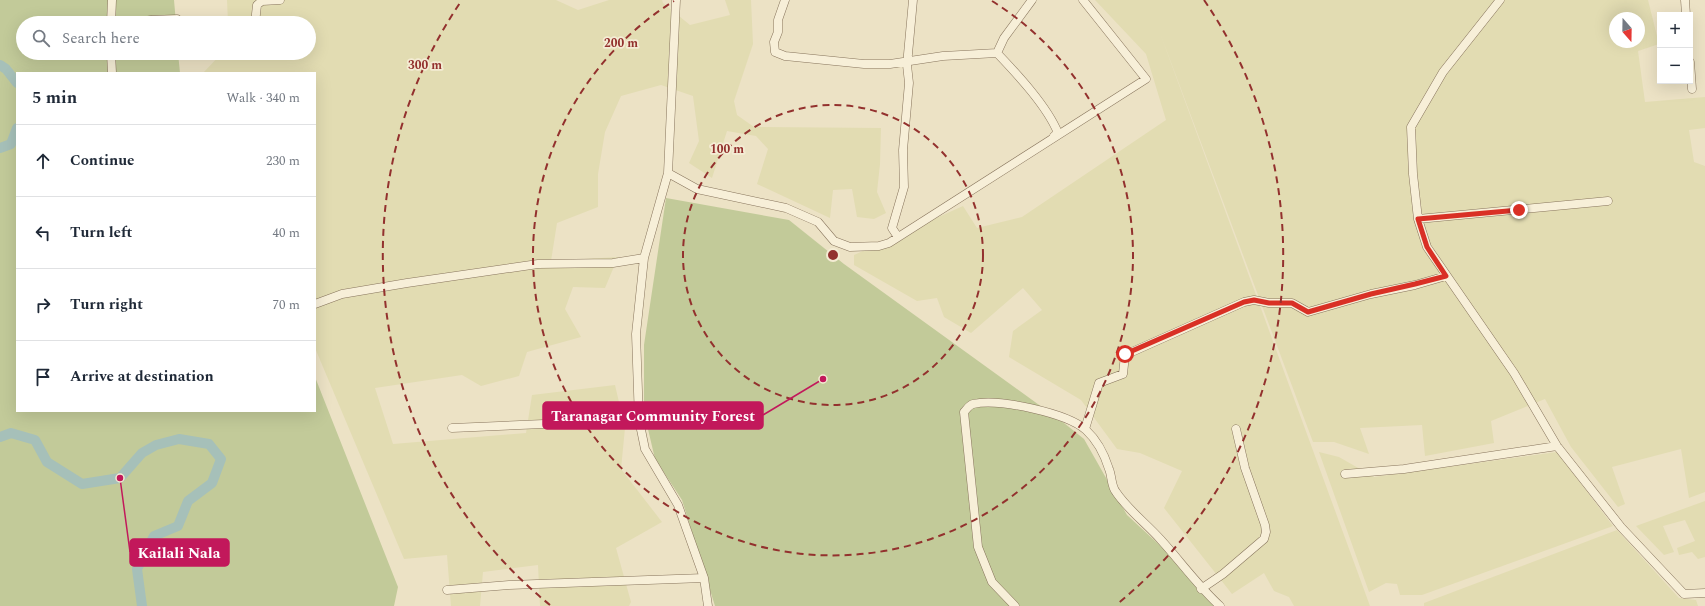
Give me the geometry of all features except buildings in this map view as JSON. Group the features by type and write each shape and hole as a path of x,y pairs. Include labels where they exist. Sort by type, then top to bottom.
{"street":[{"path":"111,16 112,0"},
{"path":"255,16 256,5 262,0 280,0"},
{"path":"676,0 668,173 644,258 636,334 639,420 645,449 678,505 704,578 708,606"},
{"path":"785,0 780,15 778,32 774,42 776,52 783,55 830,62 864,64 890,64 943,56 997,53 1011,67 1053,123 1058,133 1053,137"},
{"path":"898,237 892,228 904,187 903,150 909,83 907,65 913,0"},
{"path":"997,53 1004,38 1032,0"},
{"path":"668,173 697,189 786,208 818,222 834,241 850,247 879,246 889,244 1007,169 1053,137 1146,79 1082,0"},
{"path":"1500,0 1444,72 1411,127 1413,174 1418,219 1427,247 1514,373 1557,446 1621,527 1684,594 1705,593"},
{"path":"1685,0 1686,12"},
{"path":"111,60 112,72"},
{"path":"1692,84 1692,89"},
{"path":"1418,219 1608,201"},
{"path":"316,304 342,294 530,265 613,263 644,258"},
{"path":"1084,429 1099,383 1123,374 1125,354 1244,302 1254,300 1269,303 1292,303 1308,312 1371,294 1446,276"},
{"path":"1015,606 992,582 978,547 964,412 971,405 988,403 1018,405 1064,418 1084,429 1099,444 1109,468 1115,491 1161,540 1202,589 1220,606"},
{"path":"452,428 639,420"},
{"path":"1202,589 1223,574 1264,538 1266,532 1265,525 1245,468 1236,429"},
{"path":"1344,474 1404,469 1557,446"},
{"path":"447,590 509,585 704,578"}],"shaded area":[{"path":"227,0 556,0 578,10 609,0 662,0 663,3 690,25 730,15 725,0 751,0 753,44 734,101 737,115 754,127 881,128 880,164 877,192 886,213 874,219 857,217 852,189 833,190 830,218 757,184 768,149 756,136 727,131 712,178 689,163 699,141 693,96 661,85 621,96 605,132 598,174 598,207 557,223 551,261 618,257 605,288 573,287 565,309 581,337 527,352 519,376 481,386 462,375 375,388 393,444 526,433 532,395 615,385 625,428 621,469 662,522 616,548 631,602 629,606 540,606 538,565 483,572 480,606 451,606 447,555 404,559 316,350 316,72 204,72 215,60 316,60 316,16 228,16"},
{"path":"1095,0 1648,0 1657,36 1657,45 1638,51 1645,102 1705,97 1705,128 1689,130 1694,162 1705,166 1705,492 1689,498 1681,449 1612,467 1625,504 1618,507 1571,447 1545,399 1491,421 1494,443 1425,456 1422,425 1360,428 1369,454 1334,442 1313,442 1160,33 1370,606 1294,606 1289,597 1274,591 1264,573 1232,594 1164,508 1182,471 1140,453 1117,449 1081,400 1009,357 1013,331 1042,310 1023,288 971,333 944,317 937,298 917,301 854,265 854,255 963,206 977,228 1022,217 1166,120 1146,54"},
{"path":"1319,452 1339,457 1374,477 1557,452 1613,526 1422,595 1400,595 1397,584 1386,583 1369,592"},
{"path":"1705,501 1705,557 1698,559 1692,552 1679,555 1677,548 1695,541 1685,520 1663,526 1674,552 1664,555 1636,526"},
{"path":"1617,530 1679,598 1696,600 1698,606 1424,606 1424,603"}],"green space":[{"path":"0,0 174,0 175,16 16,16 16,60 179,60 180,72 16,72 16,412 316,412 316,380 398,587 394,606 0,606"},
{"path":"666,198 789,220 844,264 1064,423 1084,439 1127,515 1166,551 1214,606 715,606 682,500 655,459 644,412 644,345"}],"waterway":[{"path":"0,65 6,69 16,82"},
{"path":"0,148 11,144 16,131"},
{"path":"0,437 11,433 35,440 47,462 82,484 120,478 142,453 156,445 179,439 209,444 221,459 212,483 188,501 178,526 154,536 137,569 142,606"}],"place":[{"name":"Taranagar Community Forest","path":"823,379"},
{"name":"Kailali Nala","path":"120,478"}],"route":[{"path":"1125,354 1244,302 1259,300 1276,304 1283,302 1292,303 1308,312 1371,294 1446,276 1427,247 1418,219 1519,210"}]}
